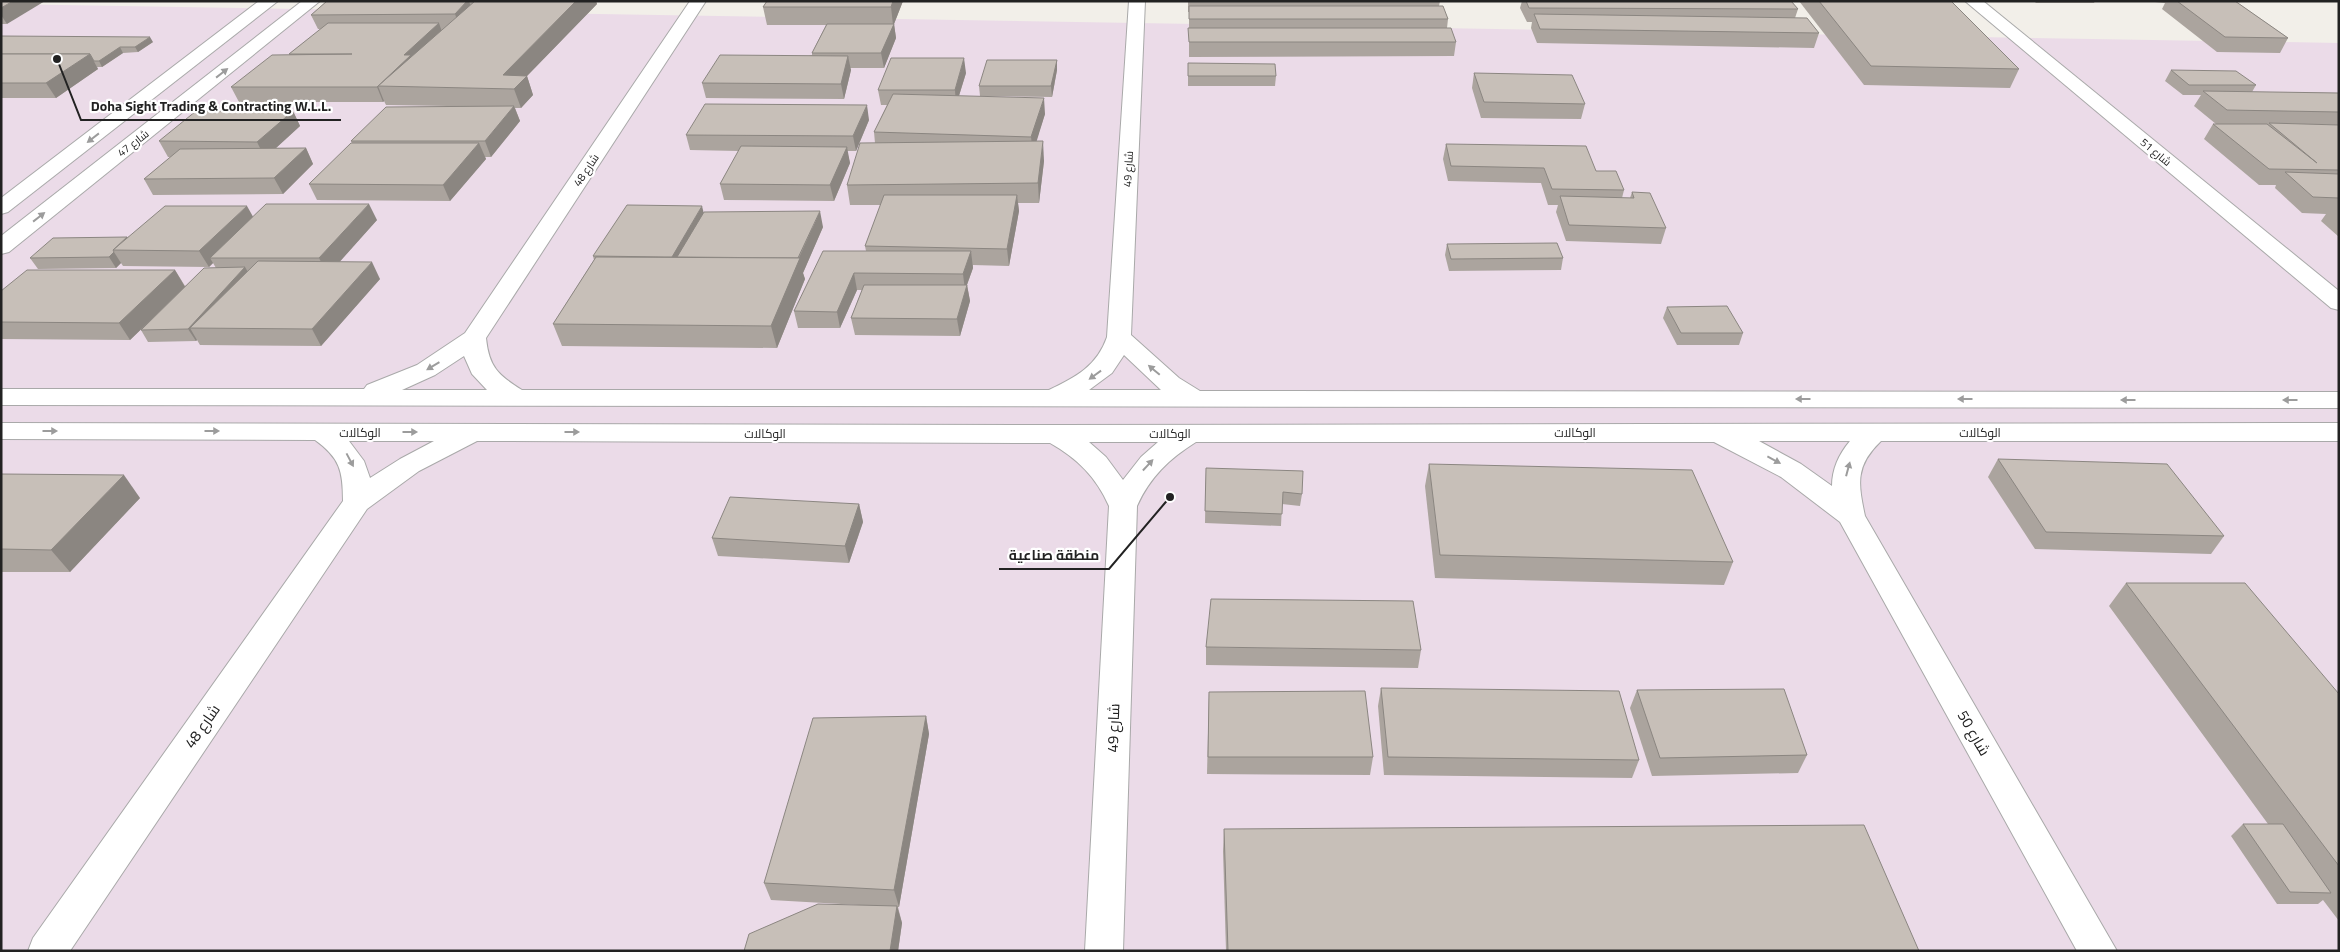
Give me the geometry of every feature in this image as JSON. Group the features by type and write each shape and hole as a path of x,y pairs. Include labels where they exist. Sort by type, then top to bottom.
{"street":[{"path":"1,208 270,1"},
{"name":"شارع 47","path":"1,247 312,1"},
{"name":"شارع 48","path":"363,396 426,370 474,338 698,1"},
{"name":"شارع 49","path":"1055,397 1081,384 1103,369 1115,354 1119,337 1137,1"},
{"name":"شارع 51","path":"1973,1 2339,303"},
{"path":"1119,337 1170,384 1194,398"},
{"path":"474,338 474,356 481,371 496,385 516,396"},
{"path":"1,397 516,396 2339,400"},
{"name":"الوكالات","path":"1,431 1055,434 2339,432"},
{"path":"320,431 339,444 352,460 358,480 357,502"},
{"name":"شارع 48","path":"47,951 357,502 383,480 413,461 478,432"},
{"name":"شارع 50","path":"1714,432 1752,448 1788,467 1821,490 1851,516"},
{"name":"شارع 50","path":"1875,432 1857,447 1847,467 1844,490 1851,516 2098,951"},
{"name":"شارع 49","path":"1104,951 1123,506 1132,484 1148,464 1168,447 1192,433"},
{"name":"شارع 49","path":"1055,434 1079,447 1099,464 1114,484 1123,506"}],"shaded area":[{"path":"1,4 2339,43 2339,951 1,951"}],"building":[{"path":"1,1 13,1 1,8"},
{"path":"327,1 467,1 455,14 311,15"},
{"path":"475,1 576,1 503,75 527,76 514,89 378,86"},
{"path":"767,1 893,1 891,7 763,7"},
{"path":"1526,1 1791,1 1798,9 1529,8"},
{"path":"1819,1 1951,1 2019,69 1871,66"},
{"path":"2177,1 2235,1 2288,38 2225,37"},
{"path":"1189,6 1443,6 1448,19 1189,19"},
{"path":"1534,14 1807,18 1819,33 1540,29"},
{"path":"328,23 439,23 404,55 411,55 377,87 231,87 272,55 352,54 289,54"},
{"path":"827,24 894,24 881,53 812,53"},
{"path":"1188,28 1451,28 1456,42 1189,42"},
{"path":"1,36 150,37 135,47 120,47 99,61 94,61 90,54 1,54"},
{"path":"1,54 90,54 46,83 1,83"},
{"path":"720,55 848,56 841,84 702,83"},
{"path":"891,58 964,58 955,90 878,90"},
{"path":"987,60 1057,60 1051,86 979,86"},
{"path":"1188,63 1275,64 1276,76 1188,76"},
{"path":"2171,70 2236,71 2256,85 2189,85"},
{"path":"1474,73 1572,75 1585,104 1484,102"},
{"path":"2203,91 2339,93 2339,112 2227,110"},
{"path":"893,94 1044,98 1031,137 874,132"},
{"path":"705,104 867,105 853,136 686,135"},
{"path":"514,106 485,141 351,141 386,107"},
{"path":"196,111 293,111 257,142 159,141"},
{"path":"2269,123 2339,125 2339,170 2269,169 2213,124 2267,124 2317,163"},
{"path":"1043,141 1038,183 847,185 860,143"},
{"path":"351,143 479,143 443,185 309,184"},
{"path":"1446,144 1586,146 1596,171 1616,171 1624,190 1552,189 1544,168 1451,166"},
{"path":"741,146 847,147 830,185 720,184"},
{"path":"306,148 274,178 144,179 180,149"},
{"path":"2285,172 2339,174 2339,198 2313,197"},
{"path":"1632,192 1650,193 1666,228 1569,225 1560,196 1634,198"},
{"path":"884,195 1017,195 1007,249 865,246"},
{"path":"266,204 369,204 319,258 210,258"},
{"path":"627,205 702,206 672,257 593,256"},
{"path":"165,206 247,206 199,251 113,250"},
{"path":"820,211 798,258 677,257 704,212"},
{"path":"127,237 113,250 114,252 109,257 30,258 53,238"},
{"path":"1557,243 1563,258 1451,259 1447,244"},
{"path":"823,251 971,251 963,274 854,273 837,312 794,311"},
{"path":"596,257 800,258 771,326 553,324"},
{"path":"258,261 372,262 312,329 190,328"},
{"path":"245,267 188,329 141,330 204,268"},
{"path":"27,270 175,270 119,323 1,322 1,291"},
{"path":"864,285 967,285 957,319 851,318"},
{"path":"1727,306 1743,333 1681,333 1667,307"},
{"path":"1998,459 2167,464 2224,536 2046,532"},
{"path":"1429,464 1692,470 1733,562 1440,555"},
{"path":"1206,468 1303,471 1302,494 1283,492 1282,514 1205,511"},
{"path":"1,474 124,475 51,550 1,549"},
{"path":"730,497 859,504 845,546 712,538"},
{"path":"2126,583 2245,583 2339,694 2339,866"},
{"path":"1211,599 1413,601 1421,650 1206,647"},
{"path":"1381,688 1619,691 1639,760 1388,757"},
{"path":"1784,689 1807,755 1660,758 1637,690"},
{"path":"1365,691 1373,757 1208,757 1209,692"},
{"path":"926,716 894,890 764,883 813,718"},
{"path":"2243,824 2283,824 2331,893 2290,892"},
{"path":"1864,825 1919,951 1228,951 1224,829"},
{"path":"818,904 897,906 890,951 744,951 749,934"}],"place":[{"name":"Doha Sight Trading & Contracting W.L.L.","path":"57,59"},
{"name":"منطقة صناعية","path":"1170,497"}]}
